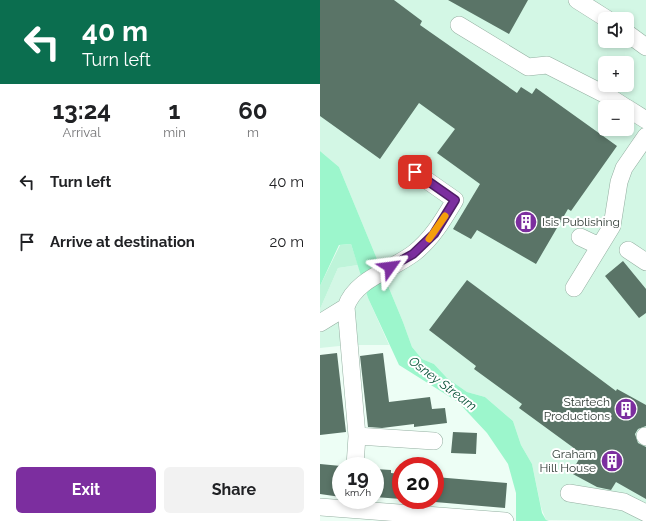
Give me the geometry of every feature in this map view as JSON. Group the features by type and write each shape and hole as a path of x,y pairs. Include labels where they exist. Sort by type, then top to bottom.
{"street":[{"path":"577,0 598,13"},
{"path":"459,25 528,67 547,65 614,100"},
{"path":"634,38 646,47"},
{"path":"634,113 646,120"},
{"path":"574,288 612,226 619,182 624,168 646,136"},
{"path":"355,457 356,436 346,307 350,297 360,287 413,254 434,234 455,200 415,172"},
{"path":"580,237 600,246"},
{"path":"628,250 646,262"},
{"path":"320,323 346,307"},
{"path":"356,436 434,441"},
{"path":"568,493 624,502 646,513"},
{"path":"320,507 505,521"}],"shaded area":[{"path":"320,0 646,0 646,521 546,520 541,507 532,464 521,445 513,421 485,397 467,392 447,378 434,364 422,359 412,347 339,167 320,151"},
{"path":"351,244 358,265 338,268 320,309 320,286 340,245"},
{"path":"358,265 368,298 389,345 349,345 320,348 320,309 338,268"}],"water":[{"name":"Osney Stream","path":"320,151 339,167 412,347 422,359 434,364 447,378 467,392 485,397 513,421 521,445 532,464 542,513 546,520 549,521 516,521 516,493 508,464 487,433 458,402 399,365 368,298 351,244 339,245 320,286"}],"building":[{"path":"320,0 394,0 422,21 420,25 517,93 521,87 532,94 536,88 598,132 598,136 603,136 617,146 571,211 568,209 536,264 477,230 471,239 453,229 480,184 437,153 455,129 419,103 380,159 320,116"},
{"path":"448,0 528,0 509,34"},
{"path":"623,261 646,289 646,313 639,318 605,276"},
{"path":"467,280 616,391 617,389 646,405 646,426 638,429 635,434 638,443 646,447 646,499 616,482 611,490 597,487 571,473 582,454 519,408 522,404 474,369 476,366 429,330"},
{"path":"337,353 346,432 320,435 320,355"},
{"path":"383,353 389,402 430,397 432,409 445,408 447,423 414,427 414,424 382,428 368,427 360,356"},
{"path":"453,432 477,433 476,454 451,453"},
{"path":"320,464 332,465 332,496 320,494"},
{"path":"384,470 391,470 392,473 392,498 384,498"},
{"path":"444,478 507,483 505,508 444,503"}],"slow traffic":[{"path":"429,239 434,234 445,216"}],"place":[{"name":"Isis Publishing","path":"526,222"},
{"name":"Startech Productions","path":"626,409"},
{"name":"Graham Hill House","path":"612,461"}],"route":[{"path":"390,267 413,254 434,234 455,200 415,172"}]}
